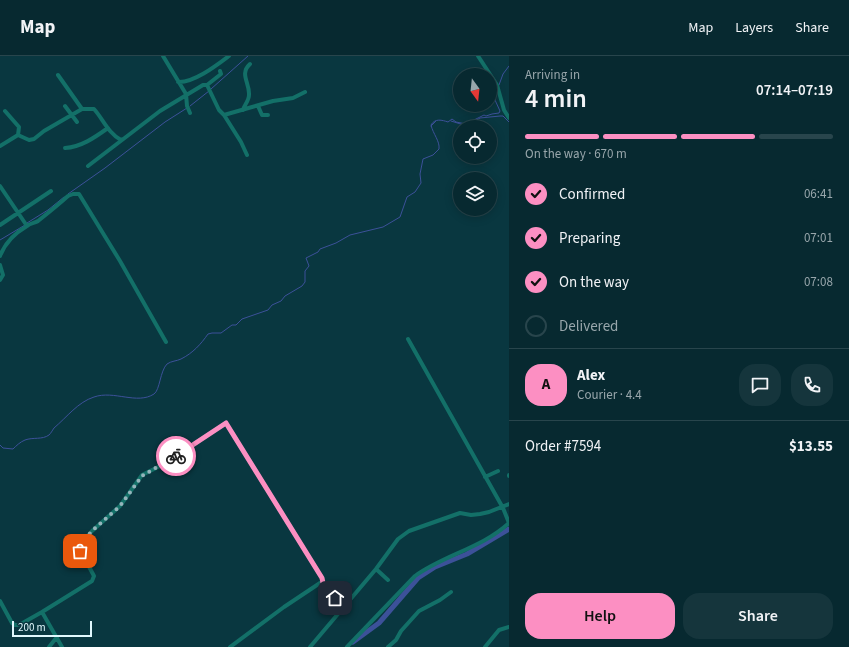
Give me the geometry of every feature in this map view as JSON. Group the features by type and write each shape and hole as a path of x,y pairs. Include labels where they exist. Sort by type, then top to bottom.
{"street":[{"path":"163,56 186,94 188,109"},
{"path":"178,82 186,81 208,70 229,56"},
{"path":"478,56 497,85 503,106 509,118"},
{"path":"243,110 249,95 244,70 250,64"},
{"path":"209,89 221,74 220,71"},
{"path":"58,75 82,109"},
{"path":"88,166 186,94 203,85 209,89 219,110 224,115 241,142 246,155"},
{"path":"224,115 278,100 293,98 305,92"},
{"path":"65,106 77,122"},
{"path":"258,106 262,116 268,114"},
{"path":"18,135 29,140 34,139 44,131 82,109 94,109 108,128 118,138 121,140 123,139"},
{"path":"5,111 19,127 18,135"},
{"path":"65,148 79,145 108,128"},
{"path":"0,146 18,135"},
{"path":"0,186 26,223"},
{"path":"0,225 19,214 51,191"},
{"path":"0,256 10,239 26,223 36,222 68,196 79,194 120,261 166,342"},
{"path":"0,265 3,275 0,280"},
{"path":"347,647 415,576 425,569 488,538 509,521 408,339"},
{"path":"0,601 11,622 15,625 21,624 93,580 94,576 80,551 79,545 92,531 116,510 140,477 226,423 322,578 323,583 343,609"},
{"path":"485,477 498,471"},
{"path":"310,647 376,569 398,539 409,531 460,513 471,515 480,514 503,508 509,504"},
{"path":"376,569 388,580"},
{"path":"230,647 291,602 316,585 323,583"},
{"path":"388,647 396,640 401,631 419,611 440,600 451,592"},
{"path":"42,612 62,647"},
{"path":"485,647 499,630 509,627"},
{"path":"49,647 56,637"}],"waterway":[{"path":"211,89 248,56"},
{"path":"499,85 503,74 509,66"},
{"path":"190,106 209,91"},
{"path":"0,445 3,448 13,449 25,440 46,437 78,406 94,397 109,395 140,398 154,394 158,389 163,371 167,364 181,359 189,354 200,345 208,334 221,333 232,325 236,325 242,319 268,310 272,305 281,301 285,296 302,286 305,282 305,271 309,266 306,258 318,252 320,249 336,243 350,235 383,227 400,217 407,197 415,192 421,183 420,174 423,159 433,155 439,149 431,125 434,121 439,120 448,122 452,119 456,122 466,124 484,115 486,116 499,113 500,111 497,104"},
{"path":"68,194 165,122 187,108"},
{"path":"451,121 467,126 480,118 503,116 509,122"},
{"path":"431,126 436,121"},
{"path":"27,223 48,210 64,197"},
{"path":"0,240 25,225"},
{"path":"353,642 379,623 418,578 435,567 467,554 509,529"}],"way so far":[{"path":"80,551 79,545 92,531 116,510 126,499 142,476 176,456"}],"route":[{"path":"176,456 226,423 277,508 322,578 323,583 335,598"}]}
